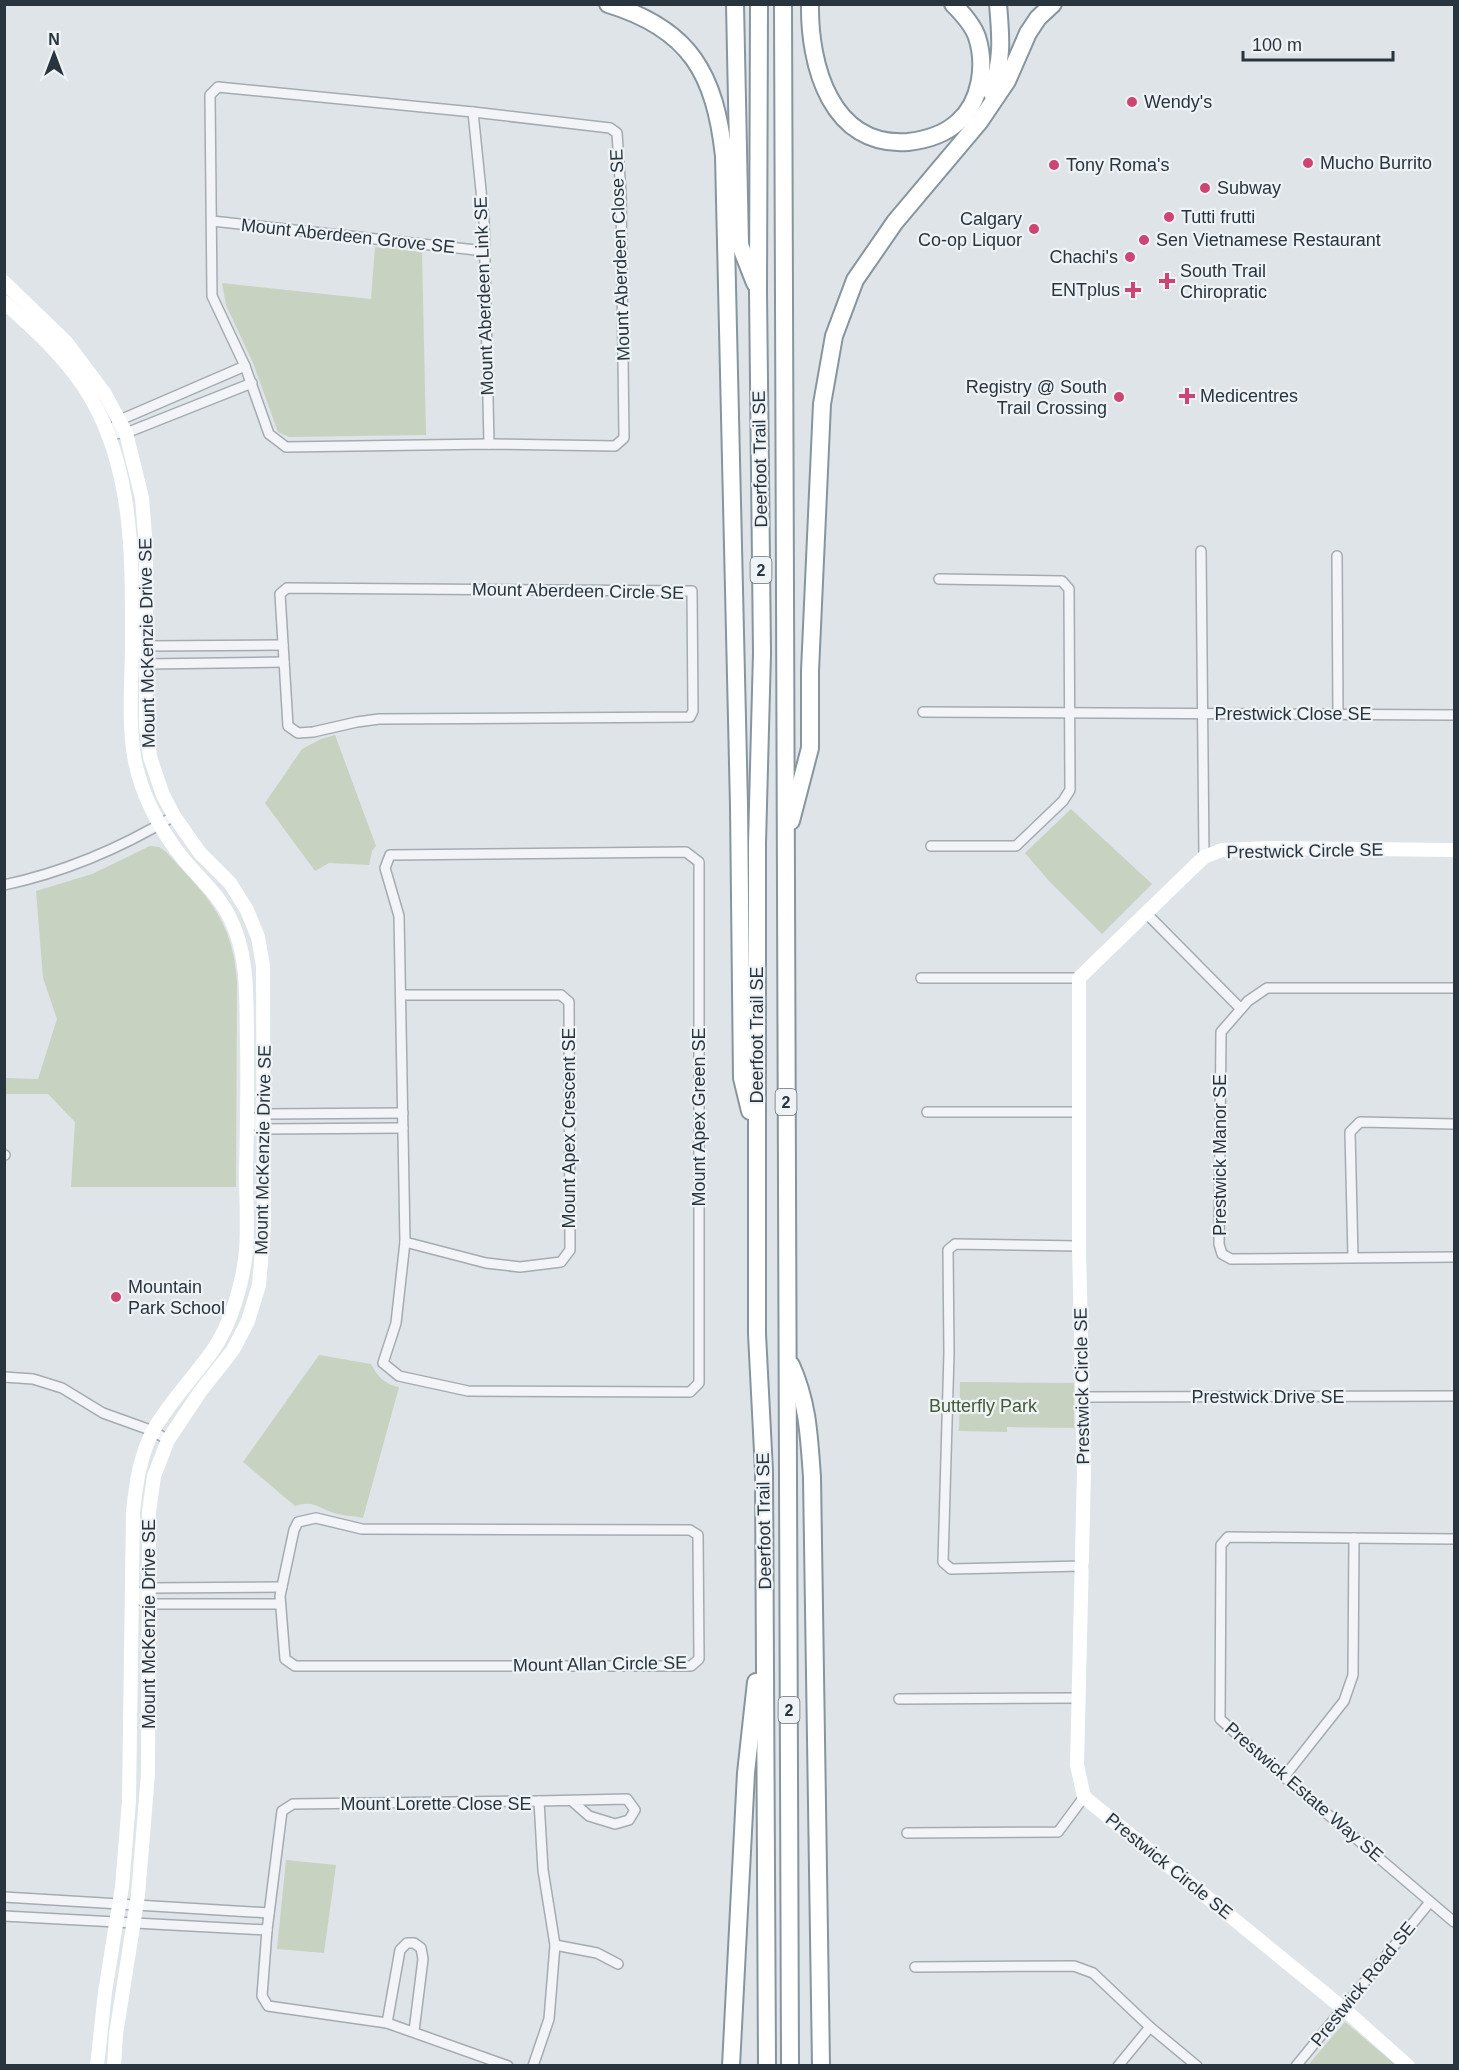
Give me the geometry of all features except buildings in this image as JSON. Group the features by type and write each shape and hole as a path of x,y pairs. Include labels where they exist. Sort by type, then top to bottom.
{"highway":[{"path":"608,4 648,19 668,32 690,54 708,84 718,110 722,135 733,516 742,1078 756,1136"},
{"path":"735,4 740,245 758,291"},
{"name":"Deerfoot Trail SE","path":"759,4 758,291 762,653 757,843 756,1136 757,1334 764,1471 767,2066"},
{"name":"Deerfoot Trail SE","path":"783,4 790,2066"},
{"path":"810,4 811,37 815,55 821,79 834,107 842,117 867,136 900,142 916,141 945,131 959,122 976,96 982,66 977,36 953,4"},
{"path":"980,122 999,71 998,4"},
{"path":"785,845 810,748 810,671 821,414 834,336 850,288 863,266 895,222 980,122 1007,81 1028,33 1038,18 1053,4"},
{"path":"788,1358 800,1385 807,1413 812,1477 821,2066"},
{"path":"731,2066 746,1773 765,1606"}],"street":[{"name":"Mount Aberdeen Close SE","path":"218,87 473,112 610,128 617,133 621,194 624,438 615,446 489,444 286,447 269,434 245,366 212,296 210,95 218,87"},
{"name":"Mount Aberdeen Link SE","path":"473,112 484,220 489,444"},
{"name":"Mount Aberdeen Grove SE","path":"212,221 485,250"},
{"name":"Mount McKenzie Drive SE","path":"4,282 66,342 93,376 126,433 142,498 147,549 146,726 150,757 163,795 174,816 200,852 230,883 247,910 258,937 263,966 265,1130 263,1253 259,1285 248,1321 233,1350 200,1392 168,1440 154,1476 149,1512 148,1774 137,1905 116,2034 114,2066"},
{"name":"Mount McKenzie Drive SE","path":"4,302 33,328 78,379 92,399 116,454 126,500 130,552 134,757 147,800 160,824 184,860 218,896 240,941 245,968 246,1251 242,1281 233,1309 214,1348 188,1380 153,1431 138,1471 133,1512 129,1801 119,1904 105,1992 97,2066"},
{"path":"108,434 120,420 245,366"},
{"path":"108,434 126,433 252,383"},
{"path":"923,712 1204,713 1201,551"},
{"path":"1337,556 1338,714"},
{"path":"931,846 1016,846 1063,801 1070,790 1069,589 1062,581 939,579"},
{"name":"Mount Aberdeen Circle SE","path":"287,588 692,591 693,711 690,717 379,719 298,733 288,726 284,662 280,594 287,588"},
{"path":"284,645 147,646 132,653 147,664 284,662"},
{"name":"Prestwick Close SE","path":"1204,857 1204,713 1455,715"},
{"path":"4,885 37,878 94,858 174,816"},
{"name":"Prestwick Circle SE","path":"1408,2066 1344,2008 1084,1797 1077,1765 1083,1566 1079,1246 1079,978 1204,857 1222,850 1270,848 1455,850"},
{"name":"Mount Apex Green SE","path":"686,852 699,862 699,1383 690,1392 468,1391 399,1376 383,1363 396,1323 405,1242 403,1113 399,916 385,868 390,855 686,852"},
{"path":"1147,914 1241,1009"},
{"path":"921,978 1079,978"},
{"name":"Prestwick Manor SE","path":"1455,988 1267,988 1248,1001 1221,1032 1219,1244 1222,1254 1231,1259 1455,1257"},
{"name":"Mount Apex Crescent SE","path":"401,995 561,995 569,1002 570,1250 561,1262 520,1267 486,1263 405,1242"},
{"path":"927,1112 1079,1112"},
{"path":"247,1122 265,1114 403,1113"},
{"path":"247,1122 265,1130 403,1128"},
{"path":"1353,1257 1350,1132 1360,1122 1455,1124"},
{"path":"1079,1246 955,1244 948,1250 949,1353 943,1562 951,1569 1083,1566"},
{"path":"4,1377 33,1379 62,1388 103,1413 153,1431 168,1440"},
{"name":"Prestwick Drive SE","path":"1082,1397 1455,1396"},
{"name":"Mount Allan Circle SE","path":"316,1518 362,1529 690,1530 698,1535 699,1659 691,1666 296,1666 285,1659 280,1604 282,1587 294,1530 298,1522 307,1519 316,1518"},
{"name":"Prestwick Estate Way SE","path":"1455,1539 1228,1537 1221,1545 1220,1719 1284,1777 1455,1922"},
{"path":"1284,1777 1344,1701 1353,1675 1354,1539"},
{"path":"132,1597 149,1588 282,1587"},
{"path":"132,1597 150,1604 280,1604"},
{"path":"899,1699 1078,1698"},
{"path":"907,1833 1058,1832 1084,1797"},
{"path":"539,1801 627,1799 635,1810 629,1820 615,1824 589,1816 572,1801"},
{"name":"Mount Lorette Close SE","path":"508,2066 387,2023 268,2006 262,1996 267,1930 282,1811 293,1804 539,1801 543,1870 555,1945 549,2019 533,2066"},
{"path":"4,1897 269,1913"},
{"name":"Prestwick Road SE","path":"1296,2066 1430,1902"},
{"path":"4,1916 267,1930"},
{"path":"387,2023 400,1950 407,1943 414,1943 421,1948 423,1959 414,2031"},
{"path":"555,1945 597,1953 618,1964"},
{"path":"915,1967 1074,1966 1093,1973 1150,2027 1197,2066"},
{"path":"1118,2066 1150,2027"}],"green space":[{"path":"375,247 422,252 426,435 289,437 278,432 253,363 226,305 222,283 371,299"},
{"path":"335,735 376,846 372,851 369,865 329,863 315,871 265,803 302,749"},
{"path":"1071,809 1152,884 1102,934 1049,881 1025,853"},
{"path":"150,846 159,847 165,851 205,895 215,909 230,941 237,982 236,1187 71,1187 75,1122 48,1094 5,1094 5,1078 38,1079 57,1019 43,978 36,891 92,874"},
{"path":"319,1355 371,1364 382,1379 399,1387 363,1518 338,1514 313,1504 295,1506 243,1462"},
{"name":"Butterfly Park","path":"960,1382 1074,1383 1074,1428 1007,1427 1007,1432 959,1431"},
{"path":"286,1860 336,1865 324,1953 277,1949"},
{"path":"1345,2022 1396,2065 1308,2065"}],"place":[{"name":"Wendy's","path":"1132,102"},
{"name":"Mucho Burrito","path":"1308,163"},
{"name":"Tony Roma's","path":"1054,165"},
{"name":"Subway","path":"1205,188"},
{"name":"Tutti frutti","path":"1169,217"},
{"name":"Calgary Co-op Liquor","path":"1034,229"},
{"name":"Sen Vietnamese Restaurant","path":"1144,240"},
{"name":"Chachi's","path":"1130,257"},
{"name":"South Trail Chiropratic","path":"1167,281"},
{"name":"ENTplus","path":"1133,290"},
{"name":"Medicentres","path":"1187,396"},
{"name":"Registry @ South Trail Crossing","path":"1119,397"},
{"name":"Mountain Park School","path":"116,1297"}]}
